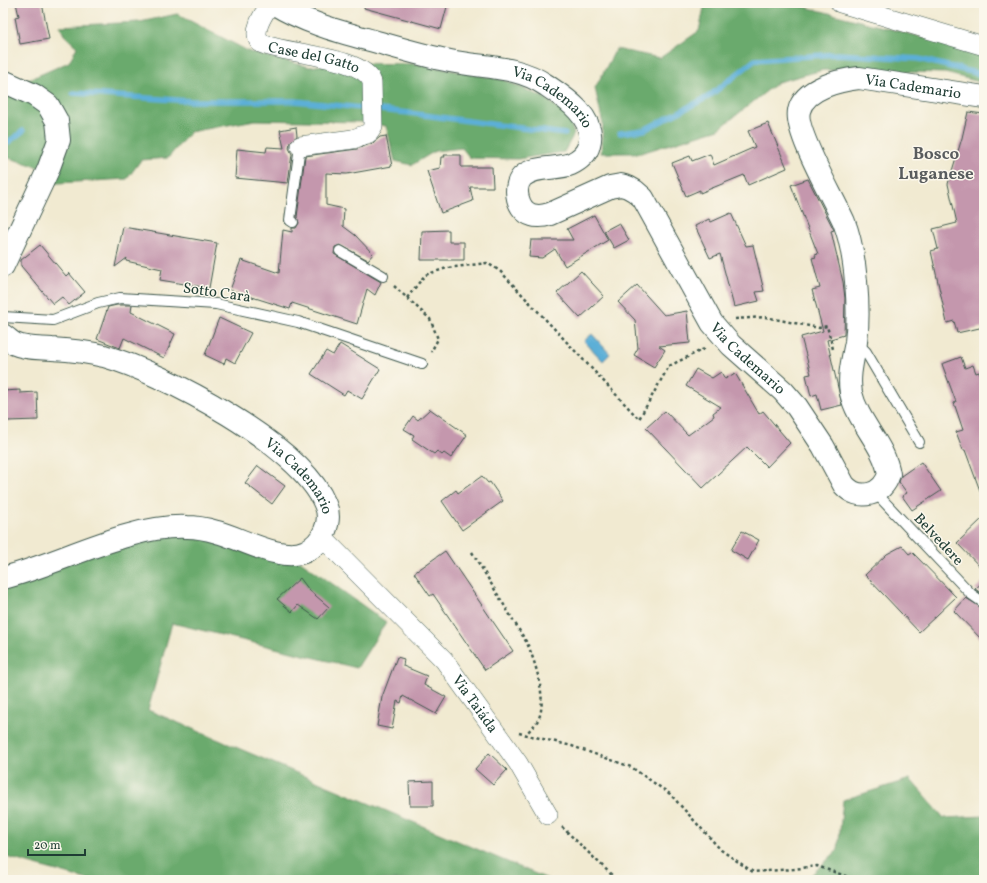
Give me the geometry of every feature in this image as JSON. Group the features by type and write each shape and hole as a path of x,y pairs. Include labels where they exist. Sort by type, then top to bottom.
{"street":[{"path":"840,3 984,46"},
{"name":"Case del Gatto","path":"280,5 259,22 257,36 260,43 342,61 364,73 372,82 373,122 369,133 362,137 300,146"},
{"name":"Via Cademario","path":"280,5 323,27 432,57 519,72 543,83 556,92 584,119 588,126 590,141 588,149 578,160 563,166 536,170 522,177 518,184 517,193 519,203 524,211 532,215 541,216 550,214 610,187 620,185 635,191 649,207 683,272 711,320 731,345 783,391 797,407 823,446 840,478 849,490 861,495 875,492 882,488 887,482 889,474 888,467 882,451 856,405 851,392 851,363 856,342 858,315 856,281 844,223 806,145 798,122 799,110 816,90 828,84 842,80 859,78 984,97"},
{"path":"3,81 34,94 48,105 57,120 59,140 48,170 3,266"},
{"name":"Via Cademario","path":"3,335 14,344 103,356 147,371 170,382 257,432 295,465 322,497 326,505 328,518 322,537 316,544 306,551 286,554 216,532 192,527 172,527 116,540 3,578"},
{"name":"Via Taiáda","path":"322,537 444,660 518,763 548,815"}],"lane":[{"name":"Case del Gatto","path":"293,222 290,220 300,146"},
{"path":"340,251 383,276"},
{"name":"Sotto Carà","path":"3,317 53,320 98,302 120,298 216,304 298,322 422,364"},
{"path":"856,342 866,352 919,442"},
{"name":"Belvedere","path":"875,492 971,594 984,603"}],"path":[{"path":"408,298 425,275 447,268 481,263 491,264 500,271 639,419 669,366 704,349 711,320 765,317 819,328 827,326 834,353 851,363"},
{"path":"383,276 430,319 438,339 434,348 422,364"},
{"path":"472,552 534,657 542,694 538,719 526,734"},
{"path":"494,728 526,734 572,746 631,767 670,794 721,850 753,872 817,866 857,880"},
{"path":"548,815 617,880"}],"green space":[{"path":"705,3 790,3 984,53 984,83 945,73 823,70 778,82 719,129 641,153 601,153 603,124 595,88 616,49 660,58 699,31"},
{"path":"177,14 250,52 310,67 335,63 417,64 504,80 545,98 568,116 574,134 564,152 518,159 470,158 462,148 435,151 412,165 395,161 386,126 361,122 255,120 190,132 168,158 141,160 127,179 41,184 47,170 3,156 3,91 69,62 77,47 64,35 60,26 140,22"},
{"path":"157,529 292,555 386,622 357,668 172,623 148,710 550,880 89,880 3,856 3,578"},
{"path":"910,779 944,818 984,816 984,880 806,880 838,850 843,800"}],"water":[{"path":"592,334 610,354 603,361 584,341"}],"building":[{"path":"16,3 42,3 49,39 20,44 15,17 19,16"},
{"path":"365,3 448,3 441,29 364,8"},
{"path":"968,112 984,114 984,327 957,333 954,321 947,323 931,251 938,249 933,229 957,223 948,184"},
{"path":"768,123 787,168 748,185 744,175 700,193 700,190 686,196 672,163 690,156 692,161 710,154 714,165 755,147 748,131"},
{"path":"296,127 297,136 290,142 289,148 292,154 288,183 235,178 237,149 266,152 267,147 284,148 280,130"},
{"path":"386,136 392,166 347,174 326,173 326,205 344,209 343,226 355,235 373,254 368,260 340,245 335,247 334,254 381,282 375,295 367,289 357,324 292,303 290,309 230,290 241,260 279,273 283,230 292,232 292,228 296,228 299,223 297,217 305,156 357,149 373,143 380,137"},
{"path":"444,155 461,155 461,167 492,167 493,187 470,187 473,201 441,213 427,171 440,168 441,157 445,157"},
{"path":"808,179 834,230 831,231 843,282 845,298 844,335 827,340 842,405 821,410 817,394 811,396 806,375 811,374 801,337 823,331 812,290 820,288 812,258 816,257 815,255 818,254 791,185"},
{"path":"731,213 746,246 753,245 764,291 756,292 759,301 734,307 720,254 710,258 695,226 709,219 711,222"},
{"path":"594,215 608,240 565,266 555,249 542,258 529,257 531,240 573,240 567,229"},
{"path":"619,223 629,240 614,248 604,231"},
{"path":"123,227 217,243 209,288 160,280 162,269 126,261 127,258 115,267"},
{"path":"449,230 449,242 464,242 464,260 421,260 422,231"},
{"path":"40,245 66,276 69,273 85,292 69,305 62,297 53,304 21,266 21,260"},
{"path":"581,271 604,296 580,318 557,293"},
{"path":"637,285 664,315 687,311 690,343 659,346 665,350 654,367 634,355 638,348 635,320 618,302"},
{"path":"117,305 132,305 131,312 175,334 164,358 124,338 120,348 97,339 108,307"},
{"path":"219,318 251,333 235,363 226,358 224,364 205,355"},
{"path":"340,344 380,369 362,399 347,390 344,395 311,374 326,351 333,355"},
{"path":"961,357 965,368 973,365 976,373 979,372 984,387 984,496 982,496 965,450 963,450 956,432 963,430 954,403 956,402 942,364"},
{"path":"696,369 712,378 721,372 725,379 735,373 759,414 763,411 790,443 767,467 747,447 703,488 646,428 665,411 688,435 714,416 713,413 721,407 686,386"},
{"path":"20,390 20,393 37,392 38,420 7,421 7,415 3,415 3,391"},
{"path":"430,409 467,435 451,458 444,453 442,455 437,451 434,454 412,439 414,435 404,429 413,416 418,420"},
{"path":"921,462 941,491 912,510 902,496 907,493 899,482 901,476"},
{"path":"258,466 285,486 272,504 245,483"},
{"path":"482,476 488,483 490,482 503,501 462,530 442,501 456,490 458,493"},
{"path":"984,517 984,571 957,543"},
{"path":"742,531 759,540 748,560 731,550"},
{"path":"902,546 909,554 912,552 956,597 919,632 865,575 887,554"},
{"path":"445,551 513,651 485,670 433,594 430,596 414,573"},
{"path":"300,578 309,590 329,607 318,619 298,605 292,612 277,599"},
{"path":"984,581 984,595 975,589"},
{"path":"966,598 984,609 984,642 954,611"},
{"path":"397,657 404,659 403,666 427,676 424,685 446,697 436,714 403,696 401,703 397,701 392,729 377,726 382,697"},
{"path":"489,753 507,770 493,785 475,769"},
{"path":"433,781 433,806 410,806 409,782"}],"waterway":[{"path":"620,133 644,130 708,97 755,60 838,54 919,59 984,75"},
{"path":"73,93 191,101 295,101 409,113 565,134"},
{"path":"3,146 23,131"}],"district":[{"name":"Bosco Luganese","path":"936,163"}]}
